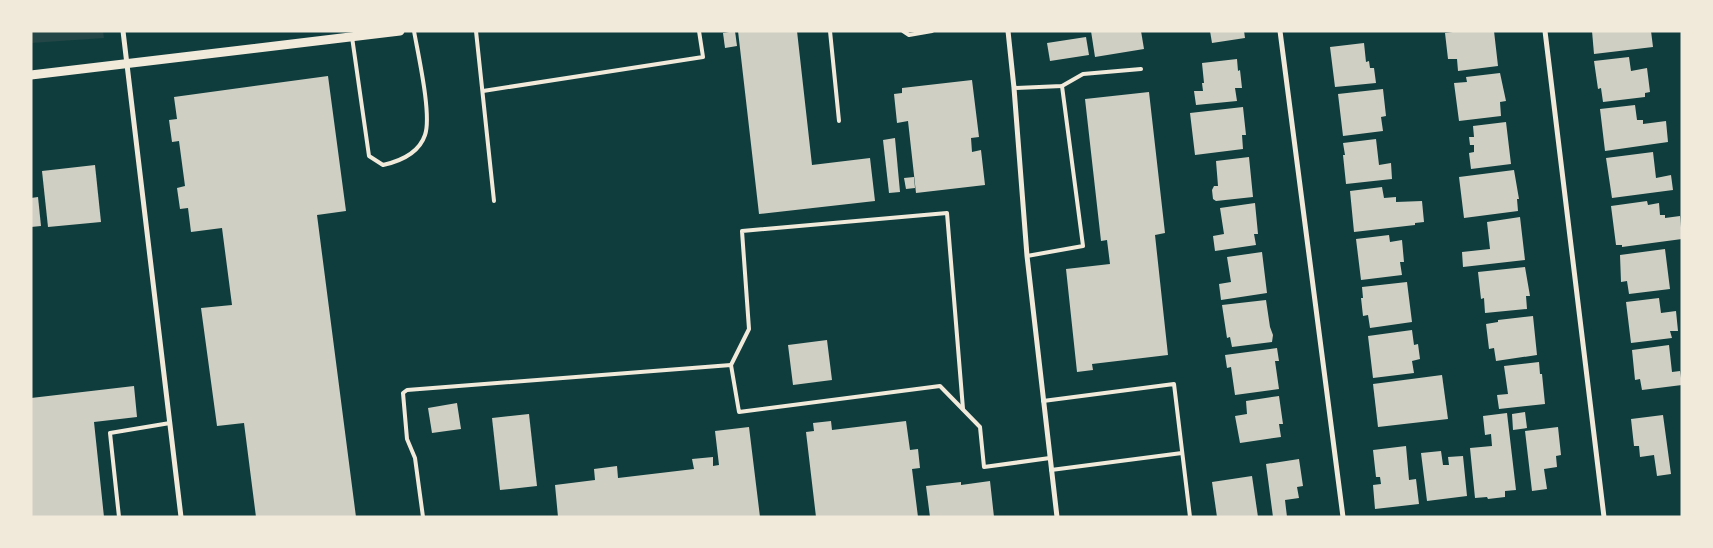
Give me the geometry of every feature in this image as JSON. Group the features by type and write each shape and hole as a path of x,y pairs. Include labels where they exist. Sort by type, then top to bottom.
{"street":[{"path":"123,31 181,517"},
{"path":"31,75 400,31"},
{"path":"1008,31 1027,256 1057,517"},
{"path":"1280,31 1343,517"},
{"path":"1545,31 1604,517"}],"lane":[{"path":"352,37 369,156 384,165 400,161 419,147 426,134 427,108 414,31"},
{"path":"476,31 494,201"},
{"path":"483,91 703,57 699,31"},
{"path":"830,31 839,121"},
{"path":"903,31 909,35 932,31"},
{"path":"1014,88 1062,86 1083,74 1140,68"},
{"path":"1027,256 1083,246 1062,86"},
{"path":"963,410 947,213 742,231 749,329 732,364 739,412 940,386 963,410 980,427 984,466 1050,458"},
{"path":"423,517 415,458 407,439 403,393 407,390 732,364"},
{"path":"1043,401 1174,384 1190,517"},
{"path":"119,517 110,432 170,423"},
{"path":"1051,470 1182,453"}],"shaded area":[{"path":"31,31 103,31 104,38 31,43"}],"building":[{"path":"735,31 737,46 725,48 723,33"},
{"path":"738,31 797,31 812,165 870,158 875,201 759,214"},
{"path":"1091,31 1141,31 1144,49 1095,57"},
{"path":"1210,31 1244,31 1245,38 1212,43"},
{"path":"1494,31 1498,66 1458,71 1457,59 1448,59 1445,33"},
{"path":"1592,31 1651,31 1653,47 1594,54"},
{"path":"1086,37 1089,55 1050,61 1047,43"},
{"path":"1364,43 1366,62 1369,61 1370,68 1374,68 1376,83 1335,87 1330,47"},
{"path":"1629,57 1631,71 1647,68 1650,92 1645,93 1645,97 1603,102 1601,88 1598,89 1594,61"},
{"path":"1237,59 1242,88 1235,88 1237,101 1196,105 1194,91 1203,91 1202,63"},
{"path":"1500,73 1506,101 1500,102 1501,116 1459,121 1454,83 1467,82 1466,77"},
{"path":"328,76 346,211 317,215 356,517 256,517 244,423 217,426 201,308 232,305 222,228 191,232 188,208 180,209 177,188 185,186 179,141 172,142 169,120 177,119 174,97"},
{"path":"972,80 979,137 971,138 972,152 981,150 985,185 916,193 908,121 897,123 894,94 902,93 902,88"},
{"path":"1383,89 1386,116 1381,117 1383,131 1343,136 1338,94"},
{"path":"1149,92 1165,233 1155,235 1168,355 1092,364 1093,370 1077,372 1066,269 1110,264 1107,240 1101,241 1085,99"},
{"path":"1635,105 1637,120 1643,120 1643,124 1666,121 1668,142 1605,151 1600,109"},
{"path":"1243,107 1246,135 1242,135 1243,149 1195,155 1190,113"},
{"path":"1506,122 1511,164 1471,169 1469,153 1474,152 1474,145 1470,145 1469,137 1474,137 1473,126"},
{"path":"895,138 900,192 889,193 883,140"},
{"path":"1376,139 1379,165 1391,163 1392,179 1346,184 1343,143"},
{"path":"1653,152 1656,178 1671,175 1673,190 1612,198 1606,158"},
{"path":"1249,157 1253,197 1216,201 1213,199 1212,190 1214,186 1218,186 1216,161"},
{"path":"95,165 101,222 48,227 42,171"},
{"path":"1514,170 1519,199 1517,199 1518,211 1464,218 1459,177"},
{"path":"914,177 915,188 906,189 904,178"},
{"path":"1382,187 1384,198 1396,197 1396,202 1422,201 1424,222 1415,223 1415,225 1354,232 1350,191"},
{"path":"38,197 41,226 31,227 31,198"},
{"path":"1647,201 1648,205 1659,203 1660,215 1665,215 1665,218 1680,216 1682,239 1622,247 1622,245 1616,245 1611,206"},
{"path":"1255,203 1258,234 1254,234 1256,245 1215,251 1213,236 1224,234 1220,208"},
{"path":"1520,217 1525,260 1463,267 1462,252 1490,249 1487,222"},
{"path":"1389,235 1390,242 1402,240 1404,262 1400,262 1402,275 1361,280 1356,239"},
{"path":"1665,249 1670,289 1629,294 1627,281 1621,282 1620,255"},
{"path":"1262,252 1267,293 1221,300 1219,284 1231,282 1227,257"},
{"path":"1525,267 1530,296 1526,296 1527,309 1485,313 1484,298 1481,299 1478,272"},
{"path":"1407,282 1412,322 1370,328 1368,315 1363,316 1362,287"},
{"path":"1659,298 1661,313 1676,311 1678,331 1670,331 1672,338 1631,343 1626,302"},
{"path":"1266,300 1273,335 1272,342 1232,347 1230,337 1227,338 1222,305"},
{"path":"1533,316 1537,355 1496,361 1494,348 1489,349 1486,324 1498,322 1498,320"},
{"path":"1412,330 1414,345 1418,344 1420,359 1412,361 1414,373 1373,378 1368,336"},
{"path":"827,340 832,380 793,385 788,345"},
{"path":"1669,345 1672,372 1680,371 1682,385 1642,390 1640,379 1635,380 1632,350"},
{"path":"1277,348 1279,361 1275,361 1279,389 1235,395 1231,367 1227,368 1225,355"},
{"path":"1539,362 1545,404 1499,409 1497,395 1508,394 1504,366"},
{"path":"1442,375 1448,419 1378,427 1373,384"},
{"path":"134,386 137,417 94,422 104,517 31,517 31,398"},
{"path":"1279,396 1283,424 1279,424 1281,437 1240,443 1235,416 1247,414 1246,401"},
{"path":"457,403 461,429 432,433 428,408"},
{"path":"1525,412 1527,428 1513,430 1512,414"},
{"path":"1507,413 1516,490 1505,491 1505,497 1475,498 1470,448 1492,446 1491,434 1485,435 1483,416"},
{"path":"529,414 537,486 500,490 492,418"},
{"path":"1663,415 1671,474 1657,476 1654,455 1640,457 1639,446 1634,446 1631,419"},
{"path":"831,421 832,430 906,421 910,450 918,449 920,468 912,469 918,517 816,517 806,432 814,431 813,423"},
{"path":"749,427 760,517 558,517 555,485 595,480 594,469 617,466 618,478 694,469 692,459 713,457 713,466 719,465 715,431"},
{"path":"1558,427 1561,455 1556,456 1557,467 1544,469 1547,489 1532,491 1525,431"},
{"path":"1406,446 1409,480 1416,479 1419,504 1375,509 1373,485 1381,484 1380,477 1376,477 1373,450"},
{"path":"1441,451 1443,465 1449,465 1448,457 1463,456 1467,496 1427,501 1421,453"},
{"path":"1299,459 1303,486 1297,487 1299,498 1285,500 1287,517 1273,517 1266,464"},
{"path":"1252,476 1258,517 1217,517 1212,482"},
{"path":"990,481 994,517 930,517 926,486 961,482 961,485"}]}
